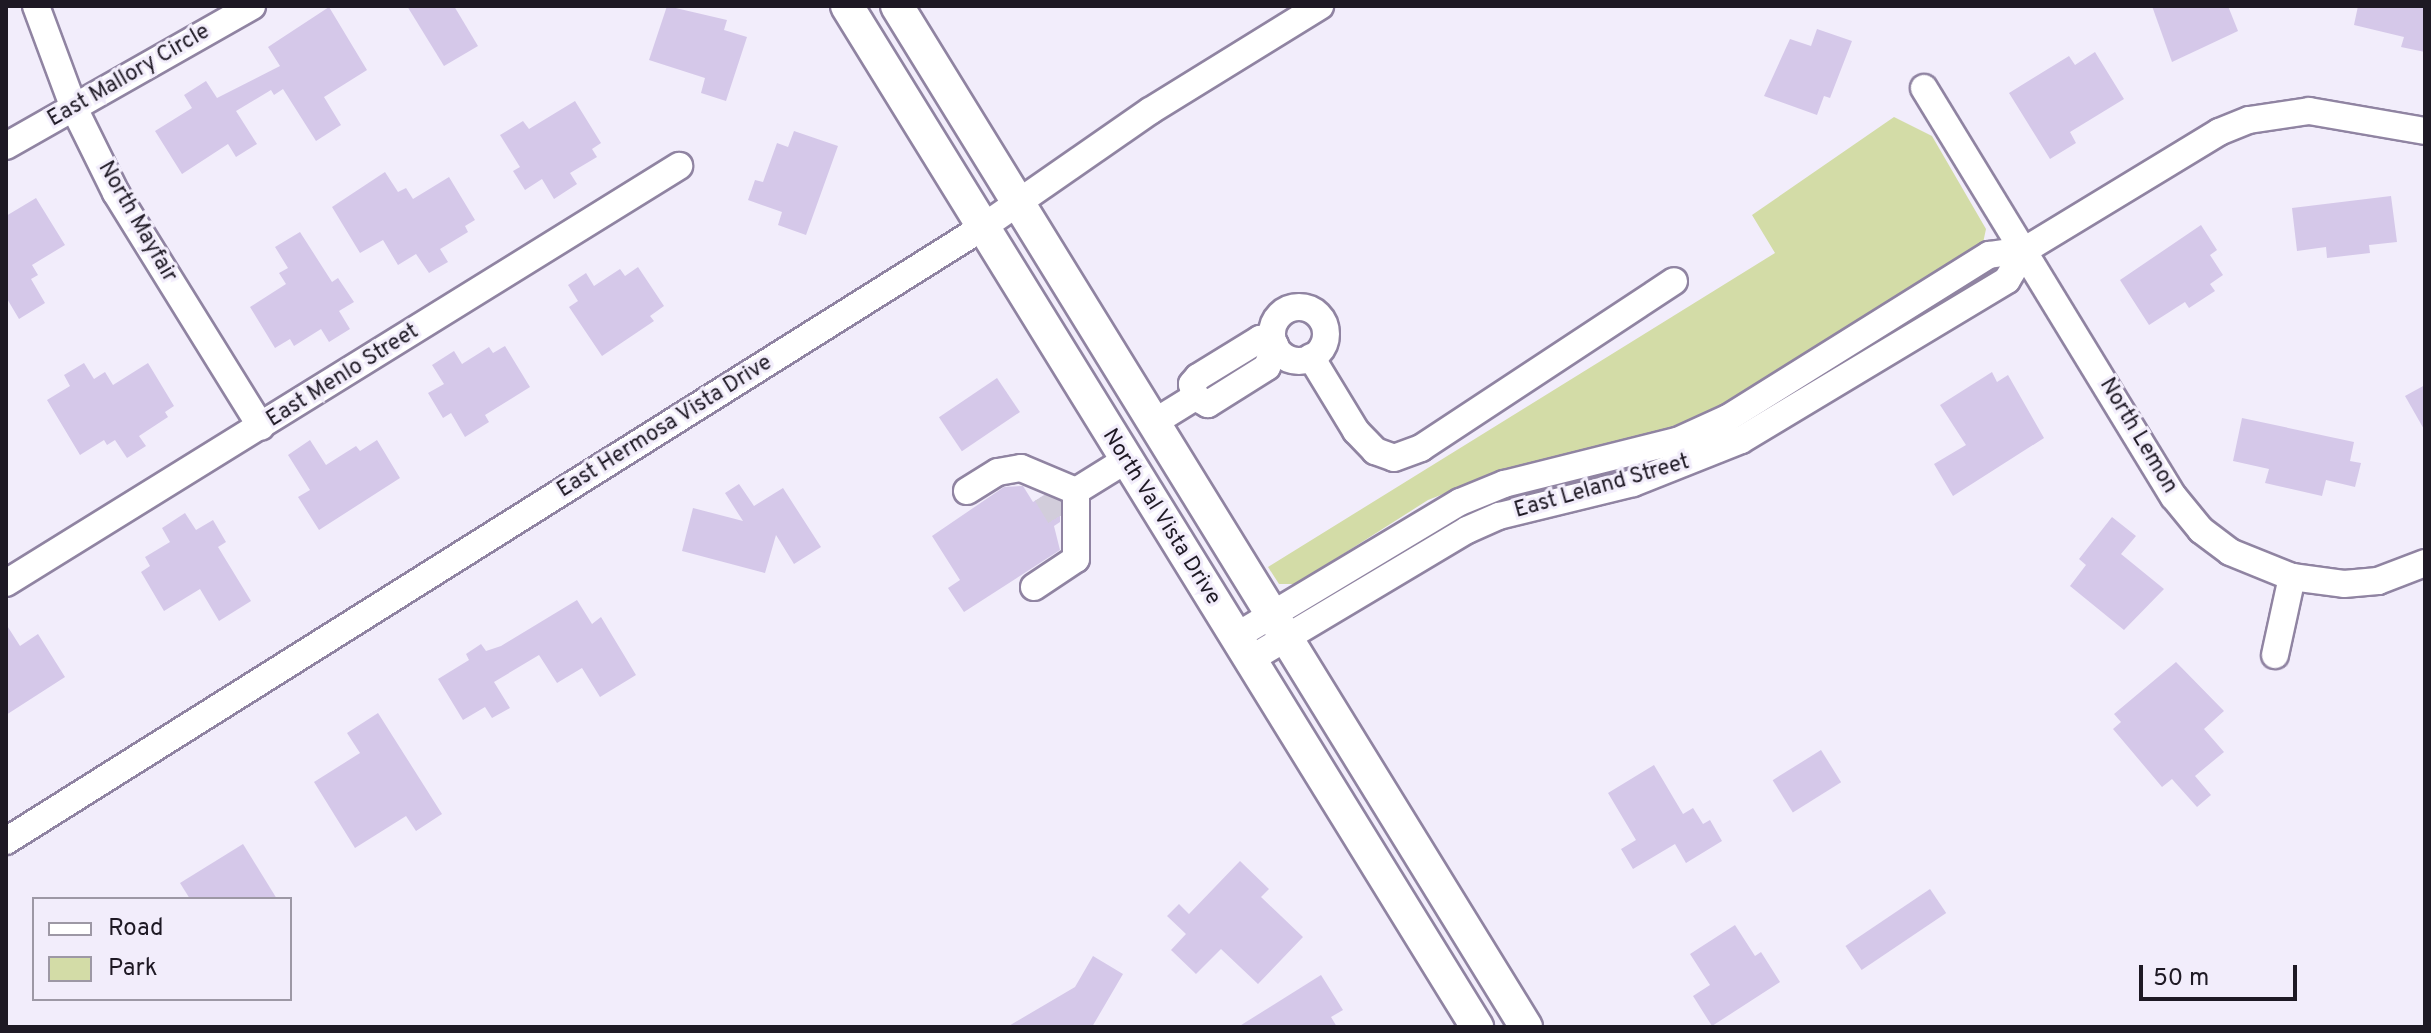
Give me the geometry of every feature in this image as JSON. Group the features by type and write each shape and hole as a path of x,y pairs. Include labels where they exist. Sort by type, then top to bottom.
{"main road":[{"name":"North Val Vista Drive","path":"847,6 1477,1027"},
{"name":"North Val Vista Drive","path":"897,6 1526,1027"}],"street":[{"name":"North Mayfair","path":"36,6 74,108 116,193 261,427"},
{"name":"East Mallory Circle","path":"6,146 252,6"},
{"name":"East Hermosa Vista Drive","path":"6,841 1018,205 1150,111 1320,6"},
{"name":"North Lemon","path":"1924,88 2174,497 2201,530 2230,552 2292,577 2344,584 2378,581 2425,563"},
{"name":"East Leland Street","path":"1242,648 1278,626 1499,516 1633,483 1741,440 2007,280 2025,250 2188,148 2249,120 2309,111 2425,131"},
{"name":"East Menlo Street","path":"6,583 143,494 261,427 679,166"},
{"path":"1311,357 1356,431 1375,451 1394,458 1421,448 1674,281"},
{"path":"1153,423 1195,397 1208,404 1267,367 1275,345 1272,331 1280,315 1305,308 1319,316 1326,332 1321,348 1311,357 1291,359 1275,345"},
{"path":"967,491 998,472 1021,468 1046,487 1076,491 1126,460"},
{"path":"1034,587 1076,559 1068,526 1076,491"},
{"path":"2275,655 2292,577"}],"green space":[{"path":"1894,117 1932,136 1986,229 1983,243 1733,401 1678,427 1479,480 1428,500 1296,584 1279,584 1268,567 1775,253 1752,215"}],"building":[{"path":"407,6 454,6 478,46 444,66"},
{"path":"667,6 727,20 724,30 747,37 726,101 701,93 705,78 649,60"},
{"path":"2152,6 2228,6 2238,31 2172,62"},
{"path":"2358,6 2425,6 2425,52 2401,47 2404,37 2354,25"},
{"path":"329,7 367,70 324,97 341,125 316,141 283,89 274,95 271,90 236,111 257,144 236,157 228,144 182,174 155,131 192,108 184,95 206,81 217,98 280,66 268,47"},
{"path":"1817,29 1852,41 1830,98 1824,96 1817,115 1764,96 1790,39 1811,46"},
{"path":"2095,52 2124,99 2070,132 2076,143 2050,159 2009,93 2069,56 2075,65"},
{"path":"575,101 601,143 592,149 597,157 570,173 577,184 554,199 542,179 525,190 513,171 520,167 500,135 523,121 529,129"},
{"path":"794,131 838,146 806,235 778,225 782,212 748,200 755,180 763,182 777,143 788,147"},
{"path":"385,172 398,192 406,188 413,199 449,177 475,220 465,226 468,232 440,249 448,262 429,273 416,254 398,265 383,240 360,253 332,207"},
{"path":"2391,196 2397,242 2369,245 2370,253 2327,258 2326,247 2297,251 2292,208"},
{"path":"36,198 65,245 32,265 38,275 31,279 45,303 19,319 6,297 6,216"},
{"path":"2201,225 2217,250 2210,255 2223,275 2210,284 2215,291 2189,308 2185,302 2149,325 2120,280"},
{"path":"300,232 332,282 338,278 354,302 339,311 350,329 329,342 321,329 294,346 290,339 275,348 250,307 286,284 279,273 288,268 275,247"},
{"path":"638,267 664,306 650,316 654,321 602,356 569,307 578,301 568,285 586,273 594,286 620,269 625,276"},
{"path":"505,346 530,387 485,415 489,422 465,437 451,413 443,418 428,393 444,384 432,365 454,351 462,364 489,347 493,353"},
{"path":"84,363 94,379 105,372 113,385 148,363 174,406 165,412 168,417 139,436 146,446 127,458 115,440 107,445 104,440 80,455 47,400 70,386 64,375"},
{"path":"1992,372 1997,382 2008,375 2044,438 1953,496 1934,464 1966,445 1940,405"},
{"path":"997,378 1020,412 962,451 939,417"},
{"path":"2425,385 2425,431 2405,396"},
{"path":"2242,418 2354,442 2350,461 2361,463 2355,487 2326,480 2322,496 2265,483 2269,469 2233,461"},
{"path":"310,440 326,465 356,446 360,451 377,440 400,478 319,530 298,497 310,490 288,455"},
{"path":"739,484 754,506 783,488 821,547 794,564 776,535 765,573 682,551 693,508 743,521 725,493"},
{"path":"1023,486 1033,502 1044,495 1060,502 1060,522 1054,526 1060,550 964,612 948,588 960,580 932,536 1004,487"},
{"path":"185,513 196,530 213,520 226,542 218,547 251,601 219,621 200,589 164,611 141,572 150,566 145,557 170,542 162,528"},
{"path":"2112,517 2136,536 2121,554 2164,589 2124,630 2070,586 2086,565 2079,559"},
{"path":"577,600 592,624 601,617 636,675 600,697 582,668 557,683 539,655 494,682 510,708 492,718 485,707 463,720 438,679 469,660 466,654 481,644 486,651 501,646"},
{"path":"6,624 20,646 38,634 65,677 6,715"},
{"path":"2176,662 2224,711 2204,729 2224,752 2195,776 2211,795 2197,807 2172,779 2162,787 2113,729 2121,722 2114,714"},
{"path":"378,713 442,814 416,831 406,816 355,848 314,782 360,753 347,733"},
{"path":"1821,750 1841,782 1793,812 1773,780"},
{"path":"1654,765 1683,814 1693,808 1703,824 1710,820 1722,841 1686,863 1675,844 1633,869 1621,849 1636,840 1608,793"},
{"path":"243,844 276,897 189,897 180,883"},
{"path":"1240,861 1269,889 1261,897 1303,937 1258,984 1221,949 1196,974 1171,950 1186,934 1167,916 1179,904 1189,914"},
{"path":"1930,889 1946,913 1862,970 1845,946"},
{"path":"1735,925 1755,956 1761,952 1780,982 1712,1026 1693,996 1710,985 1690,954"},
{"path":"1093,956 1123,974 1092,1027 1007,1027 1075,987"},
{"path":"1321,975 1343,1010 1331,1017 1337,1027 1238,1027"}],"tunnel":[{"path":"1046,494 1062,521"}]}
